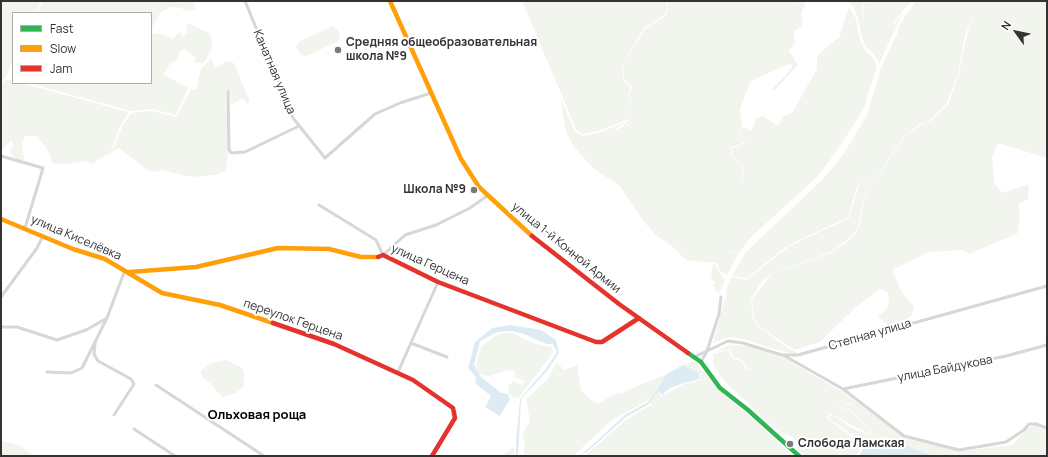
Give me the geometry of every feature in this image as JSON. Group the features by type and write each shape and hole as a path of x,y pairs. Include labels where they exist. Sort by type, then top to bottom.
{"street":[{"name":"Канатная улица","path":"245,1 290,112 299,126 325,158 366,120 384,108 431,93"},
{"name":"улица 1-й Конной Армии","path":"390,1 470,176 488,196 539,242 639,318 701,362 720,388 748,410 799,456"},
{"path":"228,91 229,149 231,153 245,152 299,126"},
{"path":"1,156 43,168 25,228"},
{"path":"319,205 376,240 383,255 405,235 436,225 470,208 488,196"},
{"name":"улица Киселёвка","path":"1,219 73,249 105,259 162,293"},
{"path":"1,297 37,248 43,236"},
{"name":"улица Герцена","path":"127,271 196,267 278,248 329,249 361,257 377,258 383,255 438,282 596,342 602,342 639,318"},
{"path":"47,372 71,373 82,368 107,318 127,271"},
{"path":"398,372 438,282"},
{"name":"Степная улица","path":"694,357 728,341 743,343 782,355 798,355 1047,286"},
{"name":"переулок Герцена","path":"162,293 220,305 334,344 413,380 453,408 455,413 455,418 432,456"},
{"path":"701,362 707,351 719,314 722,297"},
{"path":"1,327 16,327 57,340 86,330 107,318"},
{"path":"95,342 94,354 98,361 131,379 134,384 114,415"},
{"path":"411,343 447,357"},
{"name":"улица Байдукова","path":"843,389 1006,356 1047,345"},
{"path":"782,355 843,389 904,436 959,450 1006,442 1024,430 1028,424 1036,424 1047,428"},
{"path":"156,385 264,456"},
{"path":"134,428 175,456"}],"shaded area":[{"path":"1,1 42,1 36,12 12,12 12,62 6,77 1,82"},
{"path":"44,1 194,1 195,9 189,11 177,7 170,7 160,13 152,27 152,12 37,12"},
{"path":"522,1 667,1 666,14 644,28 622,65 623,81 631,87 629,91 631,116 630,92 633,87 624,80 623,64 645,29 667,15 668,1 796,1 782,15 797,1 806,1 801,14 803,23 801,27 793,32 795,42 789,51 798,65 775,90 773,89 773,86 777,84 792,68 792,65 789,64 751,81 740,109 742,126 739,131 745,140 740,131 743,127 752,131 756,118 763,116 778,126 782,117 792,113 817,69 817,56 840,36 849,7 856,19 859,36 864,49 874,59 877,67 863,110 838,149 818,176 749,239 738,254 727,275 719,270 717,263 686,260 672,246 656,235 645,223 619,185 594,169 573,146 566,131 560,97 574,130 582,136 598,133 626,122 613,131 631,124 635,121 622,127 631,118 599,131 582,134 576,129","holes":["746,141 740,146 732,148 732,155 744,169 741,190 743,169 731,155 731,147"]},
{"path":"845,1 865,1 862,6 865,32 863,7 866,1 904,1 908,3 905,1 912,1 905,9 906,6 895,21 891,33 903,12 879,64 876,57 866,47 861,35 858,17 851,4"},
{"path":"916,1 1047,1 1047,158 998,143 992,157 994,183 1002,193 1029,184 1028,199 1018,204 1020,215 1018,233 969,254 963,250 929,252 892,270 901,291 914,307 912,315 900,323 890,326 878,317 888,307 889,302 888,292 879,289 856,307 820,342 795,350 760,327 754,318 752,301 772,274 830,253 847,242 858,230 864,203 869,190 904,137 921,125 931,121 948,105 959,73 967,35 975,13 965,35 958,74 946,105 929,121 920,124 903,137 869,189 863,203 857,229 846,241 830,252 771,274 763,280 754,294 751,301 753,319 759,327 789,349 798,353 794,354 746,340 730,337 713,343 726,298 727,287 732,277 747,280 788,247 849,218 859,186 873,168 857,187 848,217 787,246 747,278 732,276 746,252 823,179 843,155 867,115 881,68 897,34 900,24"},
{"path":"189,23 208,32 212,40 212,48 204,63 195,63 195,57 185,49 180,51 178,59 170,64 163,74 188,88 176,115 152,109 131,111 32,84 152,84 152,33 165,35 172,39 180,32 183,37 188,33 186,25"},
{"path":"333,26 340,33 339,41 306,56 301,55 296,47 300,41"},
{"path":"211,59 216,68 226,61 234,63 250,102 247,104 244,99 231,105 229,89 226,89 228,154 226,171 215,175 192,177 161,170 157,172 147,170 119,148 104,157 114,147 122,127 131,113 151,111 177,117 191,89 196,90 201,69"},
{"path":"6,79 12,81 12,84 25,84 129,112 120,126 113,146 108,153 93,164 86,161 66,164 52,163 51,157 45,146 36,136 25,136 22,144 24,160 18,160 9,152 13,146 12,140 1,150 1,85"},
{"path":"713,264 715,264 718,271 725,279 720,293 716,292 713,285 716,283 711,279"},
{"path":"510,325 541,330 556,340 559,353 547,371 521,399 518,456 516,456 516,442 520,399 545,370 557,352 553,344 546,344 524,334 511,331 497,332 480,341 474,365 480,376 501,393 508,394 510,399 500,416 485,407 491,396 475,383 476,377 468,368 475,342 492,328"},
{"path":"513,333 532,343 552,347 553,353 519,397 513,398 509,393 508,385 514,381 521,385 525,381 515,377 514,370 489,376 479,374 476,367 481,347 497,335"},
{"path":"730,345 750,346 782,357 844,393 907,439 963,451 1012,445 1028,428 1035,425 1047,430 1047,455 933,456 886,437 868,439 865,444 828,418 832,415 848,426 869,435 872,430 849,409 836,406 841,404 835,406 849,410 871,430 869,434 831,414 826,418 863,445 856,456 806,456 796,448 797,443 793,438 786,434 783,436 723,380 713,364 714,354 729,350 732,358 741,361 746,369 756,371 747,368 742,360 733,357 730,349 715,352","holes":["841,404 852,404 867,419 852,405"]},
{"path":"227,360 242,368 244,372 244,386 236,393 222,397 210,383 202,377 201,371 211,363"},
{"path":"693,361 702,369 724,395 758,423 793,456 645,456 644,453 644,456 584,456 605,439 610,446 605,438 626,420 651,405 658,411 650,403 659,392 661,395 658,398 684,384 701,380 698,372 684,365"},
{"path":"557,362 564,370 577,365 581,390 592,401 599,403 617,393 628,396 621,393 664,375 658,389 649,400 645,392 648,400 611,421 573,456 523,456 525,443 522,434 530,421 526,399 547,380"},
{"path":"683,365 698,372 700,379 670,388 662,395 659,391 649,404 626,417 587,452 577,456 586,451 625,415 648,402 658,389 665,375"},
{"path":"873,439 892,440 933,456 859,456 866,444"},
{"path":"1,441 16,444 35,456 1,456"},
{"path":"512,447 514,448 515,456 502,456 508,452"}],"traffic: fast":[{"path":"688,353 701,362 720,388 748,410 799,456"}],"traffic: slow":[{"path":"390,1 461,159 479,187 532,236"},
{"path":"1,219 73,249 105,259 162,293 220,305 273,323"},
{"path":"129,272 196,267 278,248 329,249 361,257 378,257"}],"traffic: jam":[{"path":"532,236 619,304 688,353"},
{"path":"378,257 383,255 438,282 596,342 602,342 639,318"},
{"path":"273,323 334,344 413,380 453,408 455,418 432,456"}],"place":[{"name":"Средняя общеобразовательная школа №9","path":"338,50"},
{"name":"Школа №9","path":"474,190"},
{"name":"Слобода Ламская","path":"790,444"}],"district":[{"name":"Ольховая роща","path":"257,415"}]}
